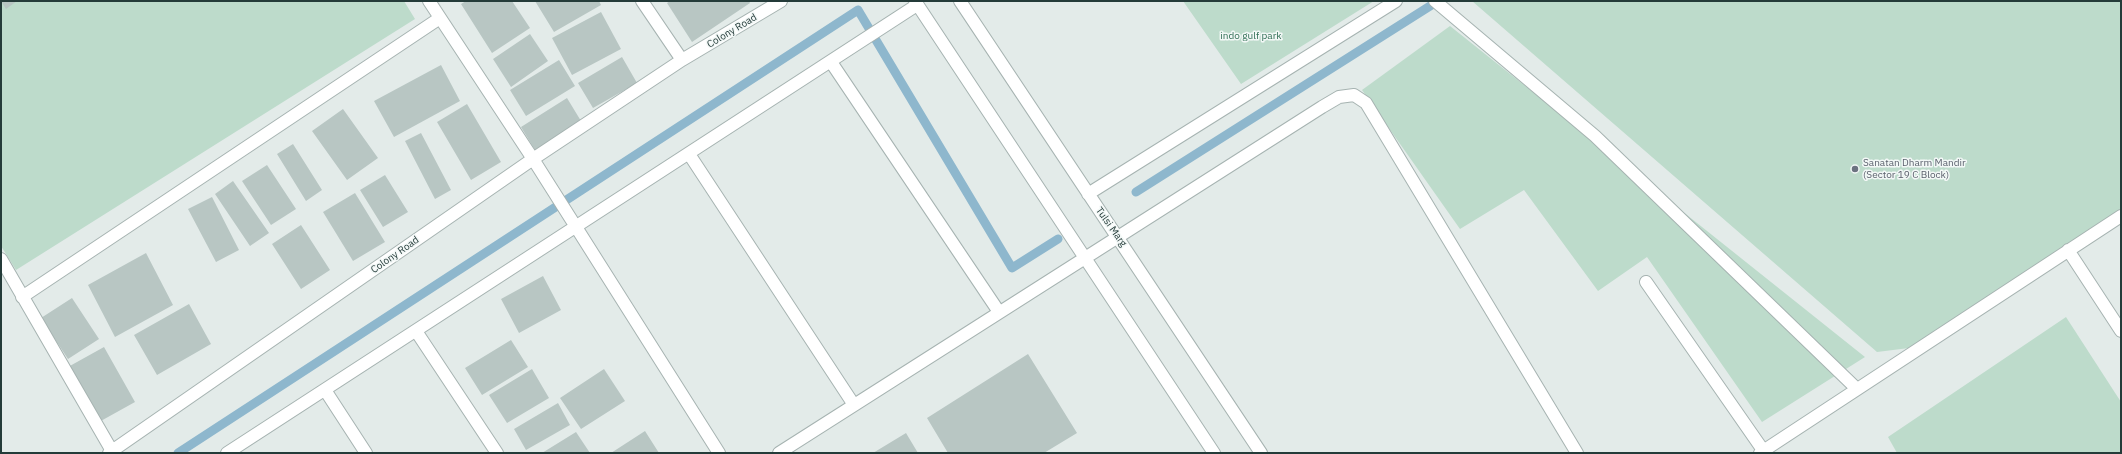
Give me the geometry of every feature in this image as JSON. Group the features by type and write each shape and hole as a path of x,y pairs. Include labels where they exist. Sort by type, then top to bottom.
{"street":[{"path":"428,1 536,163 719,453"},
{"path":"642,1 682,60"},
{"name":"Colony Road","path":"111,452 536,163 682,60 781,1"},
{"name":"Tulsi Marg","path":"960,1 1261,453"},
{"path":"1088,194 1396,1"},
{"path":"1435,1 1595,136 1857,389"},
{"path":"228,453 416,331 574,223 689,154 853,48 892,22 916,3 1214,453"},
{"path":"22,297 440,18"},
{"path":"831,62 1000,312"},
{"path":"779,453 1322,107 1339,97 1354,95 1366,103 1577,453"},
{"path":"689,154 854,405"},
{"path":"1646,282 1763,452 2121,216"},
{"path":"2068,250 2121,330"},
{"path":"1,259 111,452"},
{"path":"416,331 497,453"},
{"path":"325,390 366,453"}],"green space":[{"path":"1,1 404,1 415,19 16,270 1,246"},
{"name":"indo gulf park","path":"1183,1 1374,1 1241,84"},
{"path":"1472,1 2121,1 2121,214 1917,347 1877,352"},
{"path":"1450,26 1865,357 1762,422 1647,257 1598,291 1524,190 1460,229 1362,90"},
{"path":"2066,317 2121,402 2121,453 1897,453 1888,437"}],"building":[{"path":"1,1 17,1 6,9"},
{"path":"466,1 512,1 530,28 492,53 461,4"},
{"path":"535,1 599,1 601,5 554,32"},
{"path":"670,1 749,1 750,3 692,42 667,3"},
{"path":"601,12 621,49 572,75 552,38"},
{"path":"530,34 548,61 511,87 493,59"},
{"path":"622,57 637,83 593,108 578,83"},
{"path":"559,60 575,86 526,116 510,90"},
{"path":"441,65 460,101 394,137 374,101"},
{"path":"567,98 581,121 535,150 521,127"},
{"path":"467,104 501,162 471,180 437,122"},
{"path":"343,109 378,158 347,180 312,131"},
{"path":"421,133 451,190 435,199 405,141"},
{"path":"293,144 322,190 306,201 277,154"},
{"path":"267,165 296,209 271,225 242,181"},
{"path":"385,175 408,212 383,227 360,190"},
{"path":"233,181 269,233 250,246 215,194"},
{"path":"355,193 385,242 353,261 323,212"},
{"path":"212,197 239,250 216,262 188,209"},
{"path":"301,225 330,270 301,289 272,244"},
{"path":"146,253 173,305 115,337 88,285"},
{"path":"543,276 561,310 519,333 501,299"},
{"path":"72,298 99,339 68,359 41,318"},
{"path":"189,304 211,344 157,375 134,335"},
{"path":"511,340 528,367 482,395 465,368"},
{"path":"104,347 135,402 99,422 68,367"},
{"path":"1028,354 1077,433 1044,453 948,453 927,418"},
{"path":"532,369 549,398 507,423 489,395"},
{"path":"604,369 625,401 581,429 560,398"},
{"path":"558,403 570,425 526,450 514,429"},
{"path":"645,431 659,453 611,453"},
{"path":"576,432 590,453 542,453"},
{"path":"906,433 918,453 873,453"}],"waterway":[{"path":"1136,192 1438,1"},
{"path":"178,453 858,10 1012,268 1058,239"}],"place":[{"name":"Sanatan Dharm Mandir (Sector 19 C Block)","path":"1855,169"}]}
